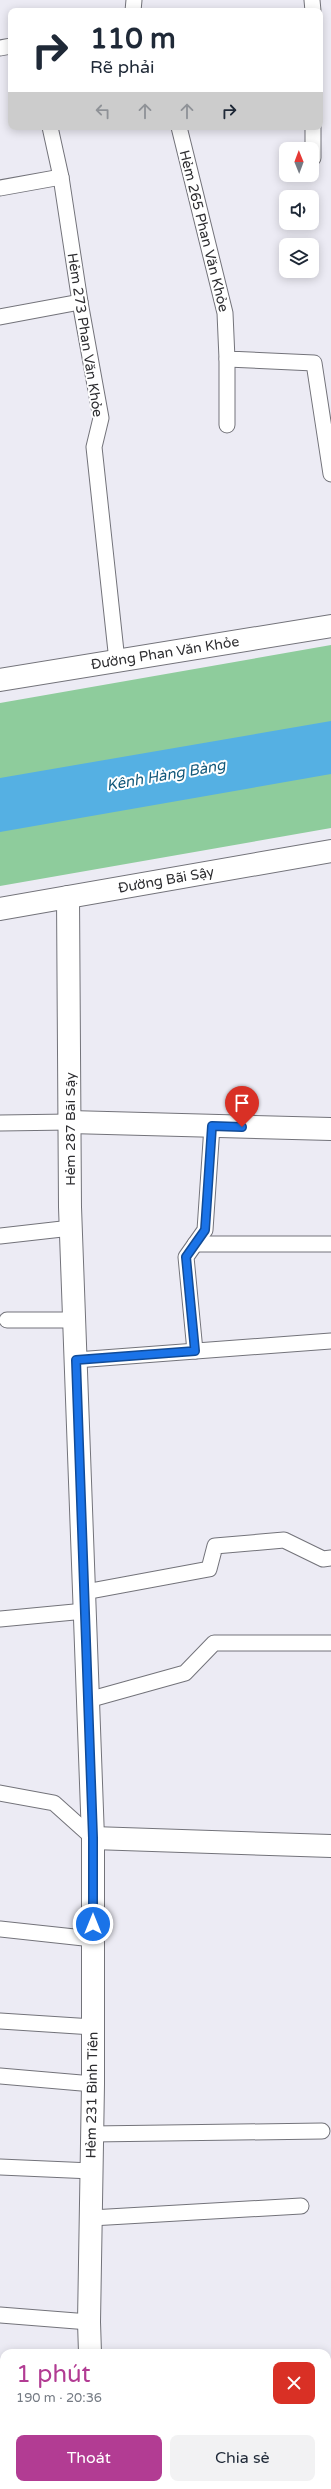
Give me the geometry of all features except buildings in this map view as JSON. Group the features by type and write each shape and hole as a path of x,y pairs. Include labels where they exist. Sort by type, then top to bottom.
{"street":[{"name":"Đường Phan Văn Khỏe","path":"0,680 331,626"},
{"name":"Đường Bãi Sậy","path":"0,909 331,851"},
{"name":"Hẻm 287 Bãi Sậy","path":"68,897 71,1228 76,1360"},
{"path":"70,1122 331,1129"},
{"name":"Hẻm 231 Bình Tiên","path":"76,1360 93,1838 93,2084 88,2322 90,2349"},
{"path":"93,1838 331,1846"}],"lane":[{"name":"Hẻm 273 Phan Văn Khỏe","path":"51,130 61,177 80,302 101,418 94,447 117,661"},
{"name":"Hẻm 265 Phan Văn Khỏe","path":"180,130 225,313 227,359 226,424"},
{"path":"313,130 313,142"},
{"path":"0,188 61,177"},
{"path":"0,317 80,302"},
{"path":"227,359 314,363 331,474"},
{"path":"0,1123 70,1122"},
{"path":"195,1351 186,1257 205,1230 212,1126"},
{"path":"0,1236 71,1228"},
{"path":"195,1244 331,1244"},
{"path":"7,1320 74,1320"},
{"path":"76,1360 331,1341"},
{"path":"0,1618 85,1602 210,1569 215,1546 284,1540 323,1559 331,1558"},
{"path":"88,1700 186,1673 214,1643 331,1643"},
{"path":"0,1793 54,1803 93,1838"},
{"path":"0,1929 93,1939"},
{"path":"0,2020 93,2027"},
{"path":"0,2076 93,2084"},
{"path":"92,2134 322,2131"},
{"path":"0,2166 92,2171"},
{"path":"91,2218 301,2206"},
{"path":"0,2315 88,2322"}],"green space":[{"path":"331,645 331,828 0,886 0,703"}],"water":[{"name":"Kênh Hàng Bàng","path":"331,721 331,774 0,832 0,778"}],"route":[{"path":"93,1924 93,1838 76,1360 195,1351 186,1257 205,1230 212,1126 242,1127"}]}
